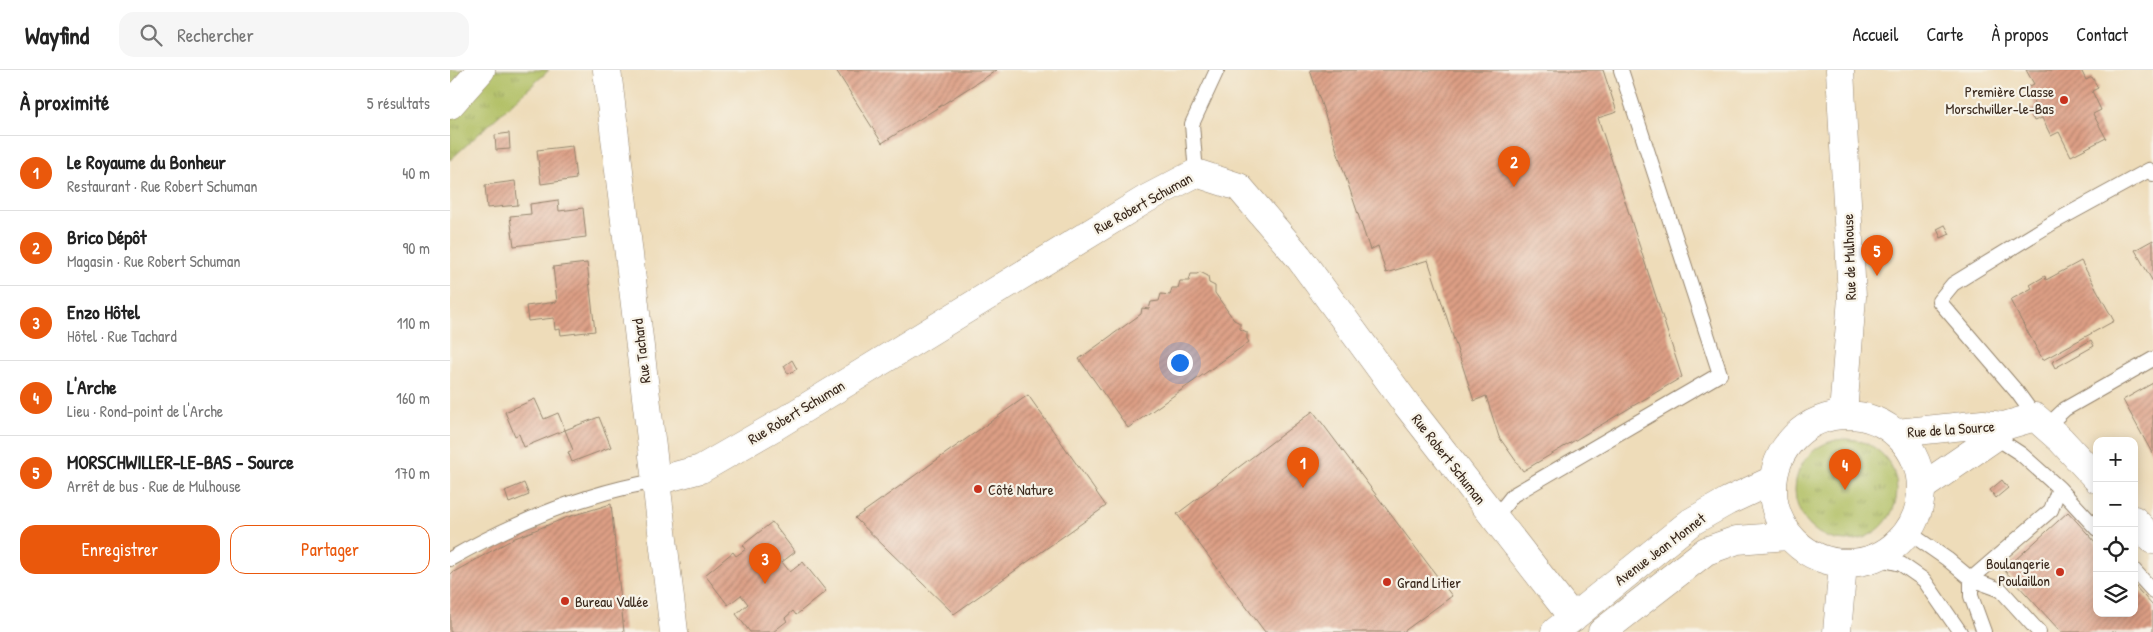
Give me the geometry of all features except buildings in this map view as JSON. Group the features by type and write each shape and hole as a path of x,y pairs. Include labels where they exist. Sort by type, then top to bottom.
{"main road":[{"path":"450,105 481,70"},
{"name":"Rue Tachard","path":"607,70 674,632"},
{"name":"Rue de Mulhouse","path":"1840,70 1852,296 1844,414"},
{"name":"Rue Robert Schuman","path":"656,481 701,469 774,427 1146,199 1196,173 1239,187 1298,256 1407,405 1494,519 1564,625"},
{"path":"1844,414 1872,419 1897,433 1915,457 1922,487 1919,511 1908,532 1876,558 1843,564 1813,556 1789,536 1775,510 1773,480 1785,448 1791,442 1810,424 1844,414"},
{"path":"2041,422 2093,475"},
{"name":"Rue de la Source","path":"1922,487 2000,431 2041,422"},
{"name":"Rue de la Source","path":"1897,433 1983,424 2000,431"},
{"name":"Avenue Jean Monnet","path":"1564,625 1691,522 1728,501 1773,480"},
{"path":"2138,524 2153,540"},
{"name":"Avenue Jean Monnet","path":"1602,632 1706,551 1737,540 1789,536"},
{"path":"1838,632 1843,564"}],"lane":[{"path":"1196,173 1192,124 1217,70"},
{"path":"1494,519 1513,495 1720,374 1621,70"},
{"path":"2153,174 2149,170 2054,222 1953,284 1939,301 2041,422 2153,360"},
{"path":"2000,431 2021,454 2059,488 2095,527"},
{"path":"450,559 491,536 572,501 656,481"},
{"path":"1984,632 1971,596 1971,580 2051,510 2059,488"},
{"path":"1908,532 1947,559 1971,580 2001,590 2040,632"},
{"path":"1876,558 1901,564 1924,580 1960,632"},
{"path":"2136,572 2153,591"}],"green space":[{"path":"450,70 549,70 450,160"},
{"path":"1846,439 1865,443 1882,454 1893,471 1897,490 1893,509 1882,526 1865,537 1846,541 1827,537 1810,526 1799,509 1795,490 1799,471 1810,454 1827,443"}],"place":[{"name":"Première Classe Morschwiller-le-Bas","path":"2064,100"},
{"name":"Brico Dépôt","path":"1514,187"},
{"name":"MORSCHWILLER-LE-BAS - Source","path":"1877,276"},
{"name":"Le Royaume du Bonheur","path":"1303,488"},
{"name":"Côté Nature","path":"978,489"},
{"name":"L'Arche","path":"1845,490"},
{"name":"Boulangerie Poulaillon","path":"2060,572"},
{"name":"Grand Litier","path":"1387,582"},
{"name":"Enzo Hôtel","path":"765,584"},
{"name":"Bureau Vallée","path":"565,601"}]}
